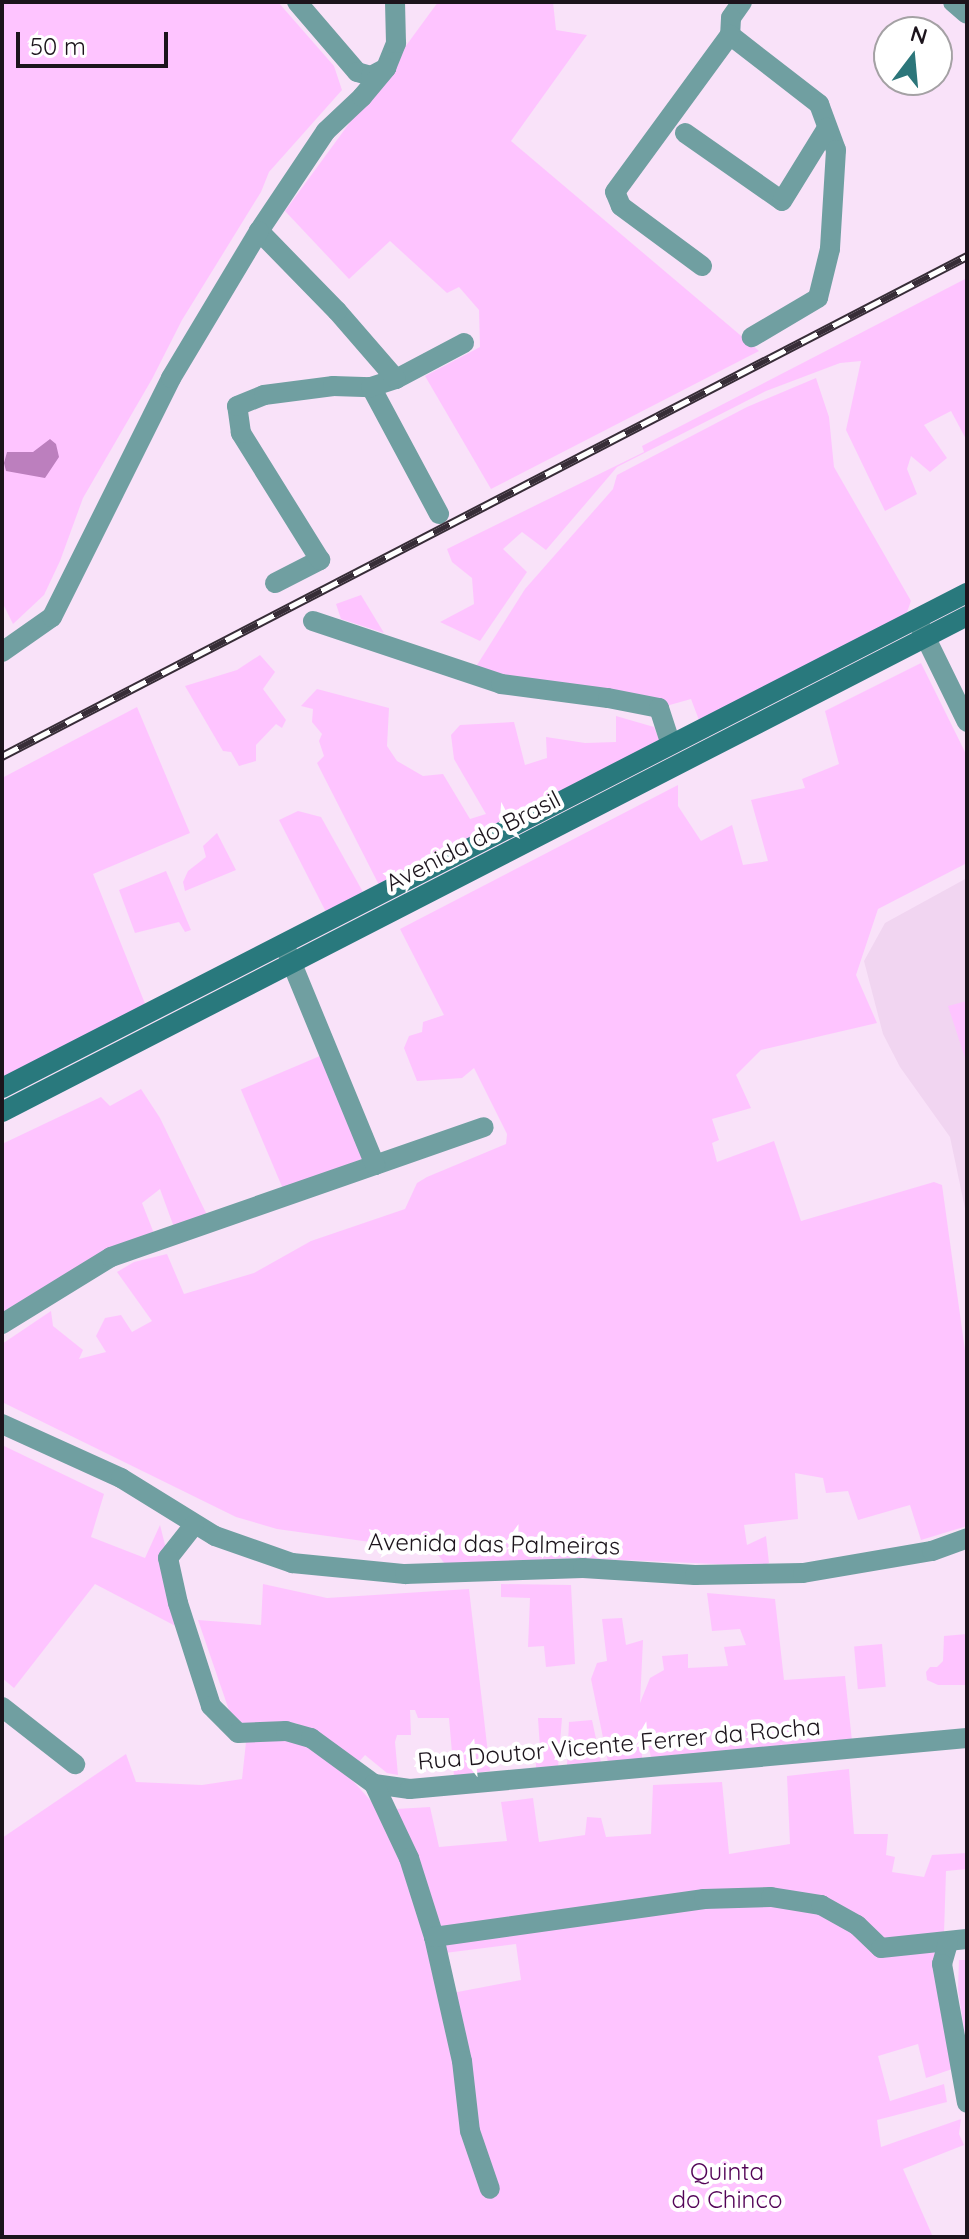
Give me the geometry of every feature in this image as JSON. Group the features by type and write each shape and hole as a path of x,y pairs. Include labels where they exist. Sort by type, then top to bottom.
{"main road":[{"name":"Avenida do Brasil","path":"2,1112 292,963 920,628 967,593"},
{"name":"Avenida do Brasil","path":"2,1088 671,744 920,628 967,616"}],"street":[{"path":"297,2 357,72 371,76 386,68"},
{"path":"2,652 52,617 171,378 259,231 326,131 362,97 386,68 396,43 395,2"},
{"path":"702,266 621,206 615,192 730,35 731,18 742,2"},
{"path":"953,2 967,14"},
{"path":"730,35 819,104 836,150 830,249 818,298 752,337"},
{"path":"685,133 782,201 827,128"},
{"path":"259,231 396,379"},
{"path":"275,583 320,560 241,433 237,406 264,395 296,390 371,387 396,379 464,343"},
{"path":"371,387 439,514"},
{"path":"313,621 501,684 659,708 671,744"},
{"path":"920,628 967,722"},
{"path":"284,943 375,1165"},
{"path":"2,1324 111,1257 484,1127"},
{"name":"Avenida das Palmeiras","path":"2,1424 121,1478 181,1512 194,1525 292,1563 405,1574 583,1568 695,1575 803,1573 932,1551 967,1538"},
{"name":"Rua Doutor Vicente Ferrer da Rocha","path":"194,1525 168,1558 178,1603 211,1706 238,1733 286,1731 311,1738 374,1784 410,1789 967,1738"},
{"path":"2,1707 75,1764"},
{"path":"374,1784 409,1858 434,1937 462,2061 470,2131 490,2189"},
{"path":"434,1937 704,1899 771,1897 821,1905 857,1925 881,1948 958,1941"},
{"path":"958,1941 942,1964 967,2103"}],"shaded area":[{"path":"50,439 56,444 59,457 45,478 6,471 4,463 7,452 33,452"},
{"path":"967,878 967,1218 950,1137 900,1067 883,1034 864,961 885,923"}],"green space":[{"path":"2,2 278,2 334,66 342,90 269,172 261,192 182,320 152,379 83,498 44,595 13,624 2,602"},
{"path":"438,2 553,2 556,30 587,35 511,141 759,351 491,489 425,376 480,347 479,310 459,287 447,293 390,241 349,279 285,211"},
{"path":"967,278 967,441 951,411 924,425 947,458 930,472 911,456 907,469 917,494 885,511 846,430 861,361 840,363 766,391 617,467 546,550 522,532 503,549 527,572 480,641 440,622 474,604 472,578 452,562 447,549 644,452 642,446"},
{"path":"816,378 829,417 834,467 911,601 902,626 702,728 691,699 659,708 472,673 525,589 613,489 617,475 747,407"},
{"path":"361,595 384,633 341,619 336,604"},
{"path":"260,655 275,672 263,689 286,720 282,728 276,724 256,745 256,761 239,766 231,752 223,751 185,686 237,670"},
{"path":"921,663 967,756 967,863 878,909 856,975 877,1023 761,1050 736,1075 751,1108 712,1119 719,1140 712,1143 717,1162 774,1141 801,1221 934,1182 942,1185 967,1365 967,1526 921,1540 910,1505 858,1520 848,1491 826,1493 823,1478 795,1473 798,1519 744,1525 747,1545 766,1536 769,1563 762,1566 576,1558 445,1564 435,1551 277,1529 236,1517 2,1402 2,1344 51,1311 53,1326 83,1350 79,1359 106,1352 96,1336 105,1318 121,1315 132,1332 152,1321 117,1272 134,1262 167,1254 184,1294 254,1273 311,1241 405,1209 417,1183 506,1144 507,1134 474,1068 462,1078 417,1081 404,1048 409,1036 422,1032 423,1022 444,1015 400,929 678,785 678,806 701,841 732,825 743,865 768,861 751,800 805,788 802,779 839,764 825,711"},
{"path":"317,689 389,708 387,746 397,761 423,776 443,774 470,819 486,814 454,759 451,735 460,725 514,722 525,765 547,758 546,737 585,743 616,742 616,716 654,727 660,742 379,885 317,763 324,756 319,741 322,734 312,722 313,709 301,706"},
{"path":"137,707 190,833 93,874 146,1006 2,1080 2,778"},
{"path":"298,811 321,817 363,892 327,914 279,820"},
{"path":"217,833 236,870 185,891 183,882 188,871 206,857 203,846"},
{"path":"166,871 191,930 185,932 179,922 135,933 119,890"},
{"path":"967,1001 967,1064 948,1006"},
{"path":"320,1056 363,1158 284,1192 241,1090"},
{"path":"141,1089 160,1118 207,1215 175,1230 160,1189 142,1203 155,1236 2,1324 2,1144 101,1097 110,1106"},
{"path":"2,1445 104,1494 91,1537 145,1558 160,1525 187,1632 95,1584 14,1688 2,1678"},
{"path":"263,1584 327,1598 469,1589 490,1771 454,1776 449,1718 418,1718 415,1710 410,1710 411,1735 397,1735 395,1742 398,1775 387,1773 365,1755 357,1764 296,1723 242,1726 232,1719 198,1620 261,1625"},
{"path":"501,1584 571,1585 575,1664 546,1667 544,1646 528,1647 530,1598 501,1597"},
{"path":"707,1593 775,1599 784,1680 845,1676 852,1741 651,1758 649,1748 642,1747 642,1759 608,1762 591,1679 597,1663 607,1661 602,1619 622,1618 626,1645 643,1640 640,1703 650,1678 664,1670 662,1656 688,1654 688,1668 728,1666 724,1647 746,1645 740,1629 712,1631"},
{"path":"967,1634 967,1685 938,1685 927,1680 926,1672 930,1667 937,1667 943,1661 944,1636"},
{"path":"882,1644 886,1687 858,1689 854,1646"},
{"path":"538,1718 562,1718 558,1768 536,1769 536,1751 540,1749"},
{"path":"592,1720 601,1762 567,1765 569,1722"},
{"name":"Quinta do Chinco","path":"281,1738 300,1741 354,1782 379,1810 430,1807 439,1847 507,1841 501,1802 533,1798 539,1842 585,1835 587,1817 601,1818 606,1837 651,1834 653,1785 722,1782 729,1854 790,1844 787,1776 849,1769 854,1834 888,1834 886,1855 895,1857 892,1872 924,1877 932,1855 967,1853 967,1869 946,1871 944,1933 961,2066 926,2078 918,2044 878,2056 890,2101 944,2084 947,2102 877,2120 881,2147 961,2119 959,2134 964,2145 903,2169 933,2237 2,2237 2,1838 126,1754 136,1782 202,1785 242,1779 246,1742","holes":["516,1944 521,1980 447,1994 437,1954"]},
{"path":"959,1960 967,1960 967,2047 958,1990"}],"railway":[{"path":"2,756 967,256"}]}
